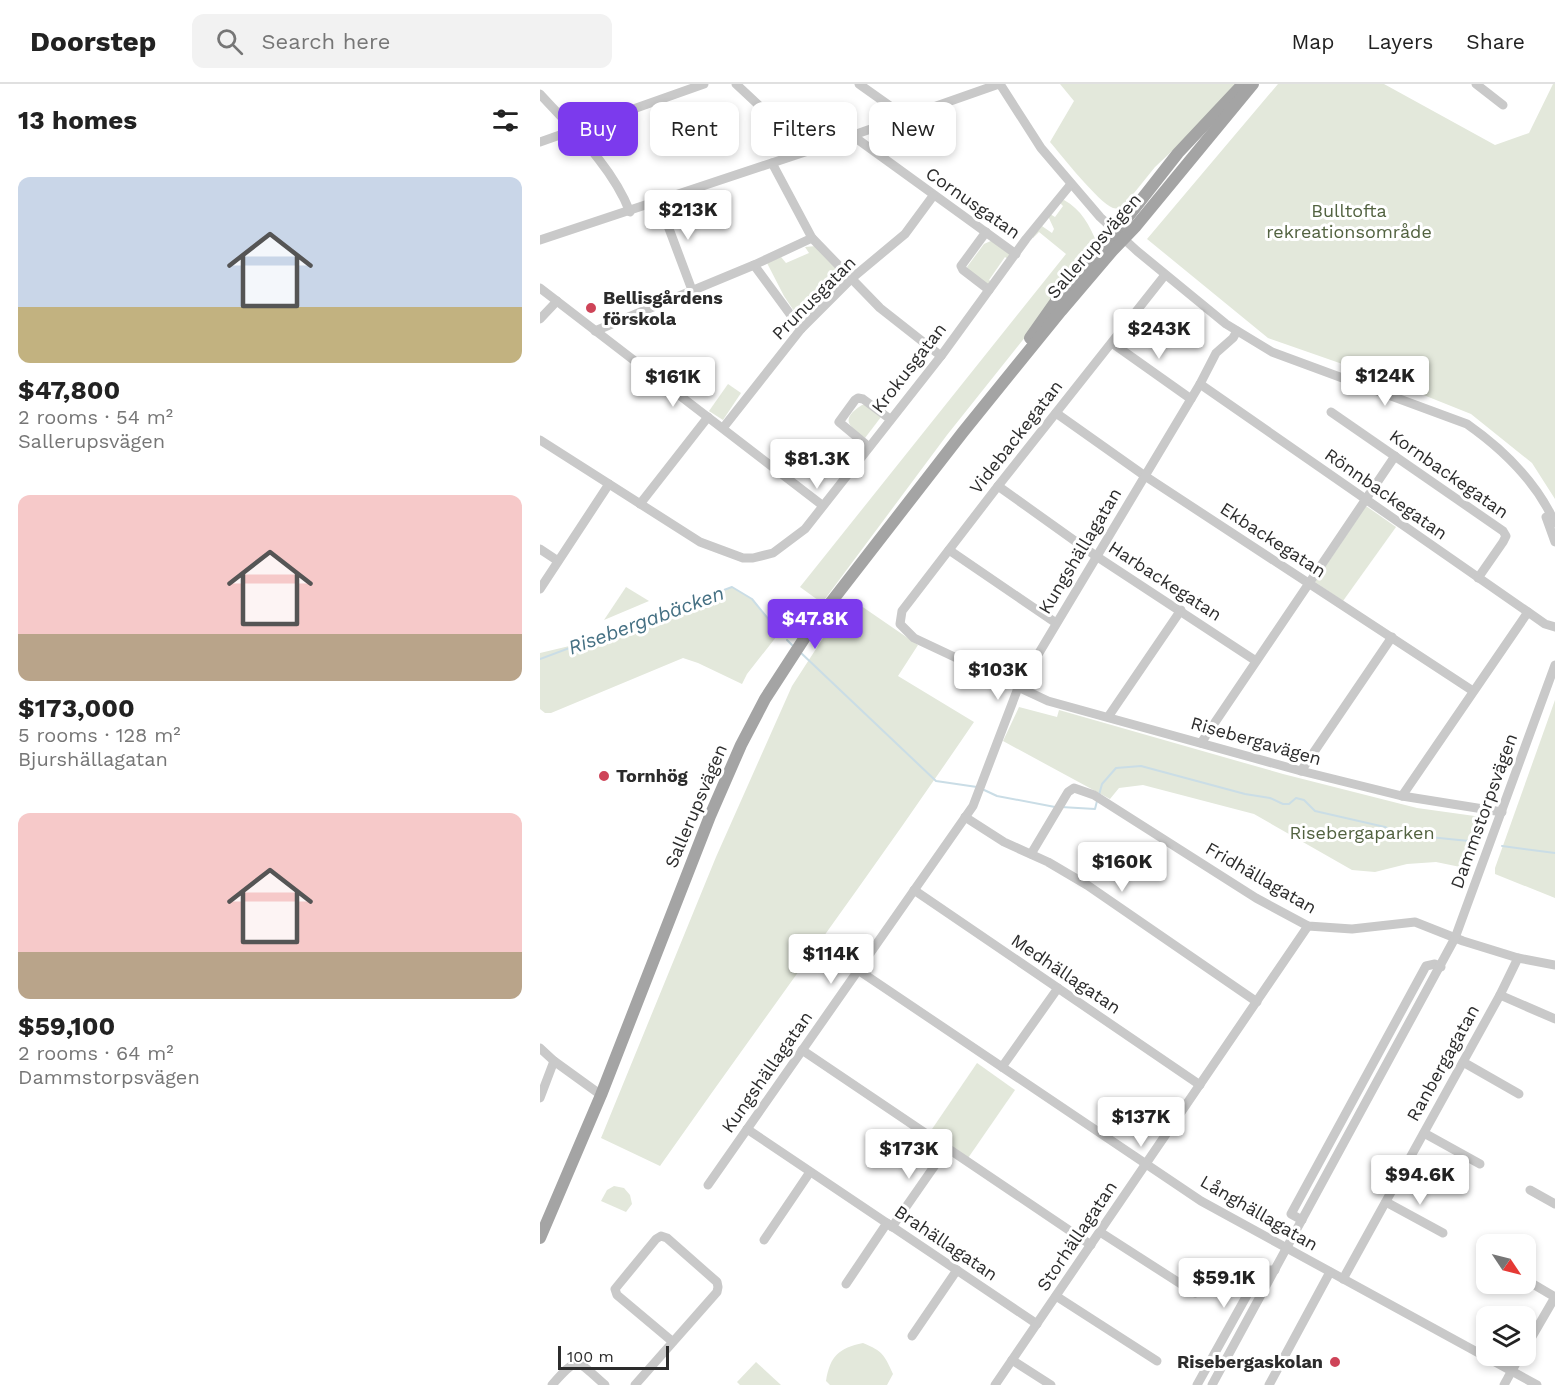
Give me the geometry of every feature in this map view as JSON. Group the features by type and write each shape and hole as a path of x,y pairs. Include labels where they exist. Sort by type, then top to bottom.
{"main road":[{"name":"Sallerupsvägen","path":"540,1238 601,1095 714,806 741,745 765,699 811,628 963,432 1061,294 1119,235 1178,153 1242,84"},
{"name":"Sallerupsvägen","path":"1119,235 1136,226 1253,84"}],"street":[{"path":"638,108 704,84"},
{"path":"736,84 755,102"},
{"path":"859,84 884,102"},
{"path":"946,102 999,84 1041,148 1071,184 1119,235 1165,275 1237,331 1272,352 1467,424 1508,456 1547,505 1555,523"},
{"path":"1481,86 1503,105"},
{"path":"540,94 558,114"},
{"path":"540,142 558,136"},
{"name":"Cornusgatan","path":"857,139 1016,254"},
{"path":"593,156 617,185 630,212"},
{"path":"540,240 793,156"},
{"path":"772,163 812,238 880,308 941,356"},
{"name":"Krokusgatan","path":"540,440 700,542 743,558 773,553 805,529 941,356 1026,239 1071,184"},
{"name":"Prunusgatan","path":"723,428 801,329 851,279 905,234 933,196"},
{"path":"659,202 692,290"},
{"path":"986,232 961,266 989,290"},
{"path":"595,331 754,265 812,238"},
{"path":"754,265 801,329"},
{"name":"Videbackegatan","path":"900,624 902,611 1165,275"},
{"path":"540,288 822,505"},
{"path":"540,319 557,301"},
{"name":"Kungshällagatan","path":"708,1185 977,798 1018,688 1200,384 1216,353 1233,338 1237,331"},
{"path":"1112,343 1191,399"},
{"name":"Rönnbackegatan","path":"1200,384 1545,624 1555,627"},
{"path":"869,447 840,422 855,400 863,399 890,419"},
{"name":"Kornbackegatan","path":"1331,412 1503,531 1506,536 1503,542 1478,578"},
{"name":"Ekbackegatan","path":"1056,413 1145,476 1473,691"},
{"path":"640,504 708,417"},
{"path":"1201,743 1395,456"},
{"path":"540,589 609,484"},
{"name":"Harbackegatan","path":"998,486 1096,556 1256,661"},
{"path":"1534,488 1555,542"},
{"path":"540,549 558,561"},
{"path":"949,550 1056,623"},
{"path":"1108,717 1181,610"},
{"path":"1402,796 1528,612"},
{"name":"Risebergavägen","path":"900,624 914,638 1048,701 1301,771 1402,796 1502,812"},
{"path":"1301,771 1392,637"},
{"name":"Dammstorpsvägen","path":"1212,1385 1302,1220 1291,1214 1426,966 1435,964 1441,967 1455,938 1555,665"},
{"name":"Fridhällagatan","path":"1031,854 1058,807 1068,792 1074,788 1094,795 1256,898 1308,926 1352,929 1414,922 1518,958 1555,965"},
{"path":"965,817 1004,842 1048,862 1087,885 1257,1002"},
{"name":"Medhällagatan","path":"914,890 1200,1084"},
{"name":"Storhällagatan","path":"995,1385 1308,926"},
{"name":"Ranbergagatan","path":"1343,1279 1500,995 1518,958"},
{"name":"Långhällagatan","path":"858,970 1202,1201 1537,1385"},
{"path":"1002,1067 1058,988"},
{"path":"1500,995 1555,1019"},
{"path":"540,1048 601,1095"},
{"path":"802,1050 1091,1245"},
{"path":"540,1098 554,1061"},
{"path":"1463,1062 1519,1094"},
{"name":"Brahällagatan","path":"747,1129 1037,1324"},
{"path":"1424,1133 1480,1164"},
{"path":"846,1284 947,1148"},
{"path":"764,1240 810,1172"},
{"path":"1530,1190 1555,1204"},
{"path":"1386,1202 1443,1233"},
{"path":"1100,1232 1195,1293"},
{"path":"635,1385 673,1342 717,1292 718,1287 717,1282 667,1238 661,1236 656,1239 615,1289 673,1342"},
{"path":"912,1336 957,1270"},
{"path":"1197,1385 1261,1270 1275,1270"},
{"path":"1269,1385 1330,1272"},
{"path":"1536,1287 1555,1297 1536,1330"},
{"path":"1056,1296 1157,1361"},
{"path":"1012,1360 1051,1385"},
{"path":"552,1385 570,1364 576,1363 581,1364 606,1385"},
{"path":"1504,1385 1514,1366"}],"green space":[{"path":"1060,84 1239,84 1155,167 1122,208 1113,208 1080,178 1050,142 1074,101"},
{"name":"Bulltofta rekreationsområde","path":"1278,84 1384,84 1495,145 1529,133 1555,84 1555,499 1532,463 1471,414 1371,374 1268,338 1147,239"},
{"path":"1064,200 1084,218 1097,243 1064,281 1034,326 947,435 822,603 800,587 1066,254 1039,232 1033,238 1032,233 1039,224 1052,233 1054,229 1048,216 1050,214 1055,217 1063,206 1059,202"},
{"path":"993,240 1011,255 1009,260 1005,257 989,280 993,283 989,286 969,272 967,267 984,244"},
{"path":"816,246 844,276 835,292 831,289 814,309 816,311 802,323 784,296 767,263 781,257 786,263 809,253 805,247"},
{"path":"728,384 741,393 723,420 709,411"},
{"path":"862,405 881,417 865,438 854,430 849,422 851,414"},
{"path":"1366,506 1396,527 1343,601 1315,582"},
{"path":"626,587 649,601 604,620"},
{"path":"732,587 752,599 780,632 747,674 742,684 683,658 551,713 545,713 540,709 540,653 582,643"},
{"path":"854,601 918,645 898,676 974,722 897,834 660,1166 601,1138 716,857 792,686 825,635"},
{"path":"1555,700 1555,898 1495,874 1495,868"},
{"name":"Risebergaparken","path":"1019,707 1057,717 1059,710 1283,774 1417,808 1489,818 1470,869 1436,862 1407,864 1375,872 1352,870 1254,814 1143,785 1119,788 1110,799 1003,741"},
{"path":"977,1063 1015,1090 966,1161 928,1135"},
{"path":"614,1186 624,1188 630,1195 632,1204 626,1212 601,1201 607,1190"},
{"path":"863,1343 879,1352 888,1363 893,1374 887,1385 830,1385 826,1381 833,1359 842,1351"},
{"path":"756,1362 781,1385 740,1385 737,1382"}],"waterway":[{"name":"Risebergabäcken","path":"540,659 732,587 752,599 774,626"},
{"name":"Risebergabäcken","path":"787,640 794,647"},
{"name":"Risebergabäcken","path":"800,652 936,781 977,787"},
{"name":"Risebergabäcken","path":"1099,795 1102,784 1116,768 1141,766 1245,794 1270,798 1283,804 1289,804 1296,798 1304,800 1315,811 1385,827 1399,834 1479,842"},
{"name":"Risebergabäcken","path":"982,789 997,796 1055,807"},
{"name":"Risebergabäcken","path":"1061,807 1095,809 1097,801"},
{"path":"1502,846 1555,853"}],"place":[{"name":"Bellisgårdens förskola","path":"591,308"},
{"name":"Tornhög","path":"604,776"},
{"name":"Risebergaskolan","path":"1335,1362"}]}
